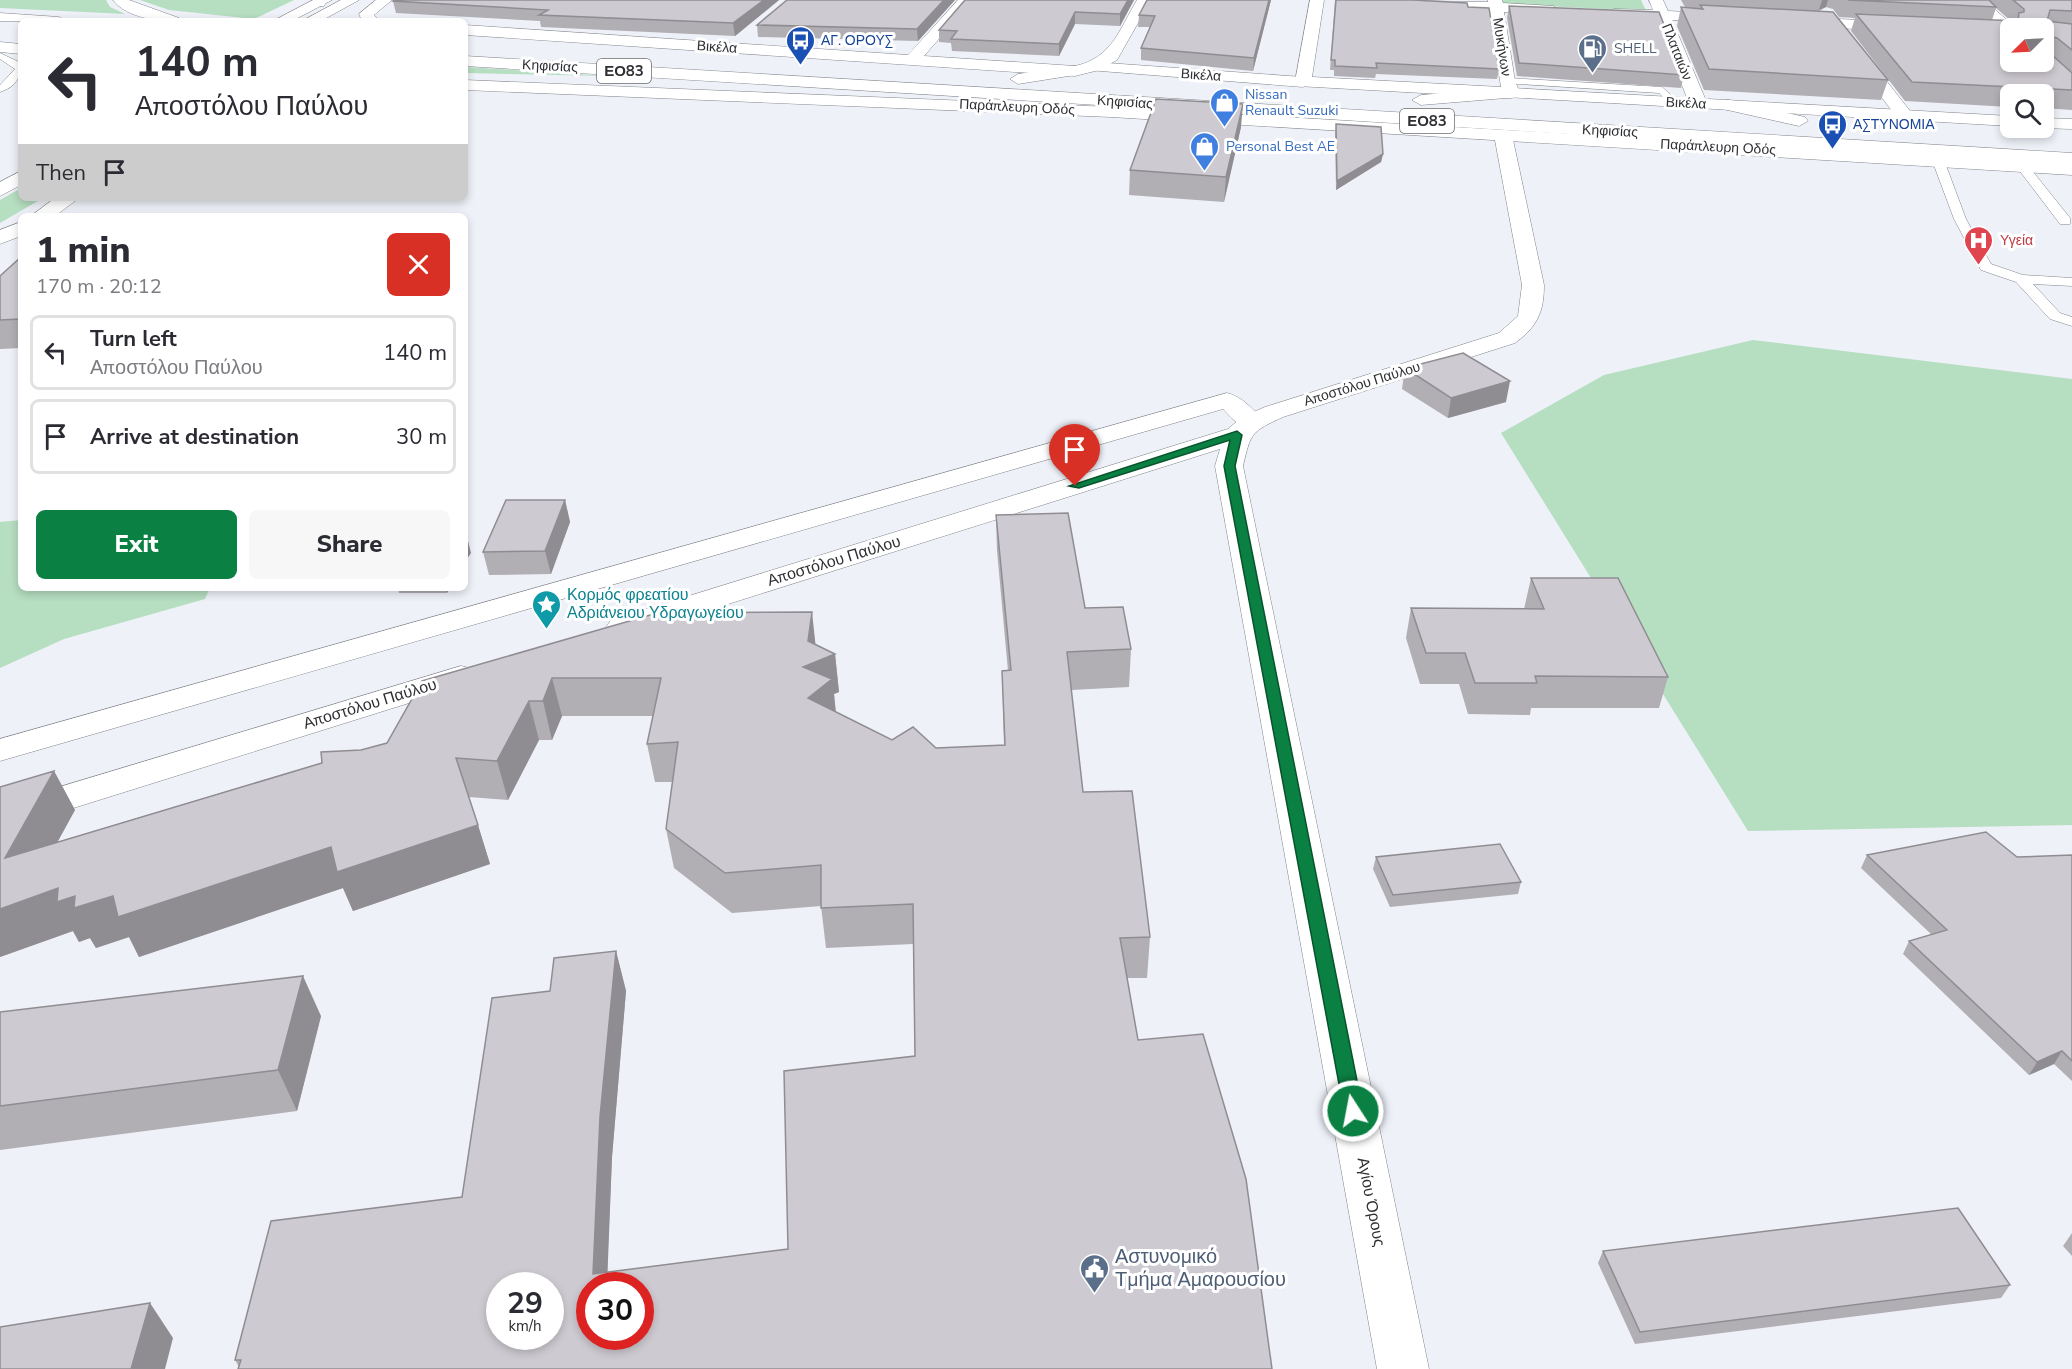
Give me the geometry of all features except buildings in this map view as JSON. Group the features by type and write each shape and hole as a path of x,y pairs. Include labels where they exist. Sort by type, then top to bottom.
{"street":[{"path":"120,0 127,6 165,18"},
{"path":"315,18 352,0"},
{"path":"369,18 366,14 385,0"},
{"path":"912,60 966,0"},
{"path":"1093,67 1111,57 1144,0"},
{"path":"1303,82 1317,0"},
{"path":"1354,0 1495,3 1567,10"},
{"path":"1975,0 2000,23"},
{"path":"286,18 321,1"},
{"name":"Μυκήνων","path":"1495,3 1509,87"},
{"path":"1603,12 1659,8 1743,19"},
{"name":"Πλαταιών","path":"1659,8 1698,104"},
{"path":"1822,8 1904,115"},
{"path":"0,17 18,18"},
{"path":"1788,21 1916,28"},
{"name":"Βικέλα","path":"468,30 1075,71 1093,67 1303,82 1509,87 1698,104 2000,120"},
{"path":"1987,31 2000,32"},
{"path":"0,33 18,34"},
{"path":"732,48 749,34"},
{"name":"Κηφισίας","path":"468,45 1018,79 2072,137"},
{"path":"0,47 18,49"},
{"name":"Κηφισίας","path":"468,61 2072,159"},
{"path":"1018,79 1075,71"},
{"path":"468,76 706,88 783,81"},
{"name":"Παράπλευρη Οδός","path":"468,85 960,105 1938,160 2072,170"},
{"path":"1420,100 1509,87"},
{"path":"1730,105 1799,121"},
{"path":"1184,106 1248,121"},
{"path":"2054,123 2072,124"},
{"name":"Αποστόλου Παύλου","path":"599,634 1244,428 1274,412 1507,338 1523,327 1533,310 1533,285 1503,135"},
{"path":"0,190 12,168"},
{"path":"46,213 64,201"},
{"path":"0,238 18,229"},
{"path":"0,750 1227,400 1244,428"},
{"name":"Αγίου Όρους","path":"1244,428 1229,466 1403,1369"},
{"name":"Αποστόλου Παύλου","path":"0,818 486,668"}],"lane":[{"path":"0,57 8,58 18,66"},
{"path":"0,89 9,84 18,72"},
{"path":"1938,160 1960,219 1986,267 2021,279 2072,282"},
{"path":"2022,166 2065,222"},
{"path":"2021,279 2055,316 2072,322"}],"green space":[{"path":"0,0 106,0 110,7 125,14 0,8"},
{"path":"140,0 294,0 256,18 169,10"},
{"path":"1500,0 1641,0 1646,11 1501,4"},
{"path":"468,67 609,76 468,73"},
{"path":"18,190 18,201 38,201 0,223 0,200"},
{"path":"1753,340 2072,379 2072,825 1748,831 1501,433 1604,375"},
{"path":"18,520 18,591 209,591 205,599 64,639 0,668 0,522"}],"place":[{"name":"ΑΓ. ΟΡΟΥΣ","path":"800,66"},
{"name":"SHELL","path":"1593,74"},
{"name":"Nissan Renault Suzuki","path":"1224,128"},
{"name":"ΑΣΤΥΝΟΜΙΑ","path":"1832,150"},
{"name":"Personal Best AE","path":"1205,172"},
{"name":"Υγεία","path":"1979,266"},
{"name":"Κορμός φρεατίου Αδριάνειου Υδραγωγείου","path":"546,630"},
{"name":"Αστυνομικό Τμήμα Αμαρουσίου","path":"1094,1294"}],"route":[{"path":"1075,486 1237,435 1229,466 1353,1111"}]}
